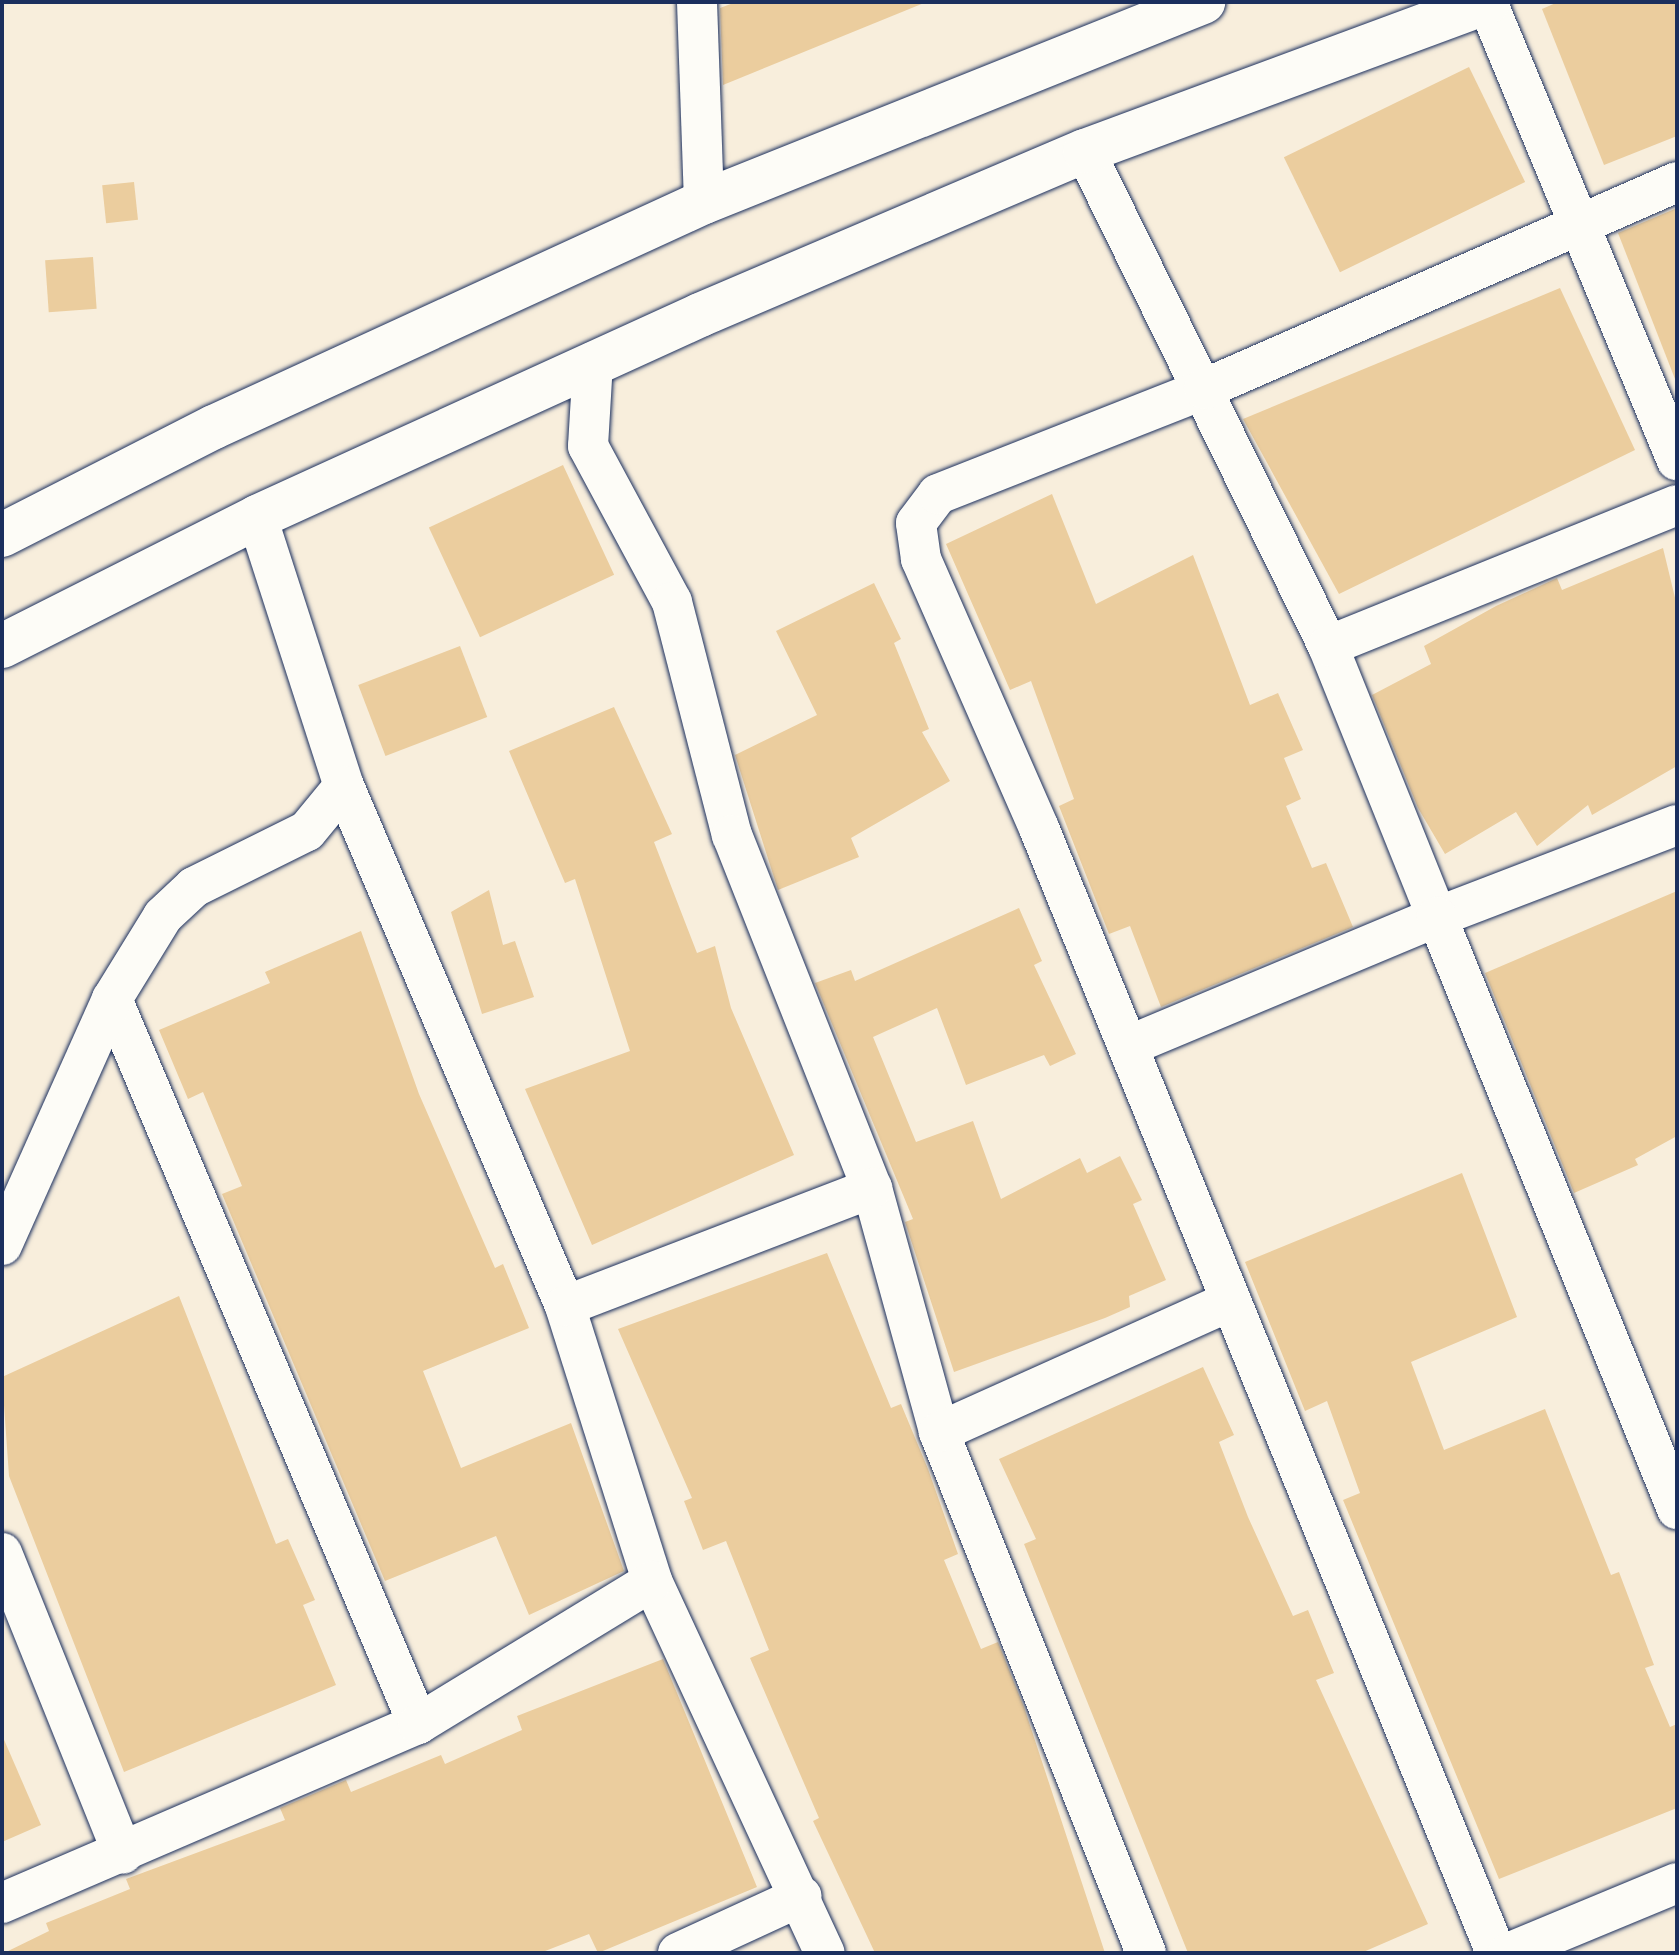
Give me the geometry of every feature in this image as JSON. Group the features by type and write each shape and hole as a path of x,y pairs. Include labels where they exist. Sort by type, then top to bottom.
{"main road":[{"path":"2,535 214,427 704,202 1203,2"},
{"path":"2,646 257,517 593,362 1085,151 1488,2"}],"street":[{"path":"697,2 704,202"},
{"path":"1488,2 1677,460"},
{"path":"1085,151 1328,646 1677,1509"},
{"path":"1496,1953 1128,1046 921,559 916,523 938,494 1204,389 1677,182"},
{"path":"593,362 588,446 672,602 732,835 872,1188 939,1432 1146,1953"},
{"path":"1328,646 1677,505"},
{"path":"257,517 344,786 565,1306 652,1581 802,1896 825,1953"},
{"path":"2,1245 112,999 163,916 194,887 307,831 344,786"},
{"path":"1128,1046 1437,917 1677,825"},
{"path":"112,999 418,1724"},
{"path":"565,1306 872,1188"},
{"path":"939,1432 1231,1301"},
{"path":"2,1553 123,1854"},
{"path":"2,1903 123,1854 418,1724 652,1581"},
{"path":"1508,1953 1677,1883"},
{"path":"678,1953 802,1896"}],"building":[{"path":"736,2 924,3 723,85 720,8"},
{"path":"1558,2 1677,2 1677,136 1604,165 1542,9"},
{"path":"1469,67 1525,182 1340,272 1284,157"},
{"path":"134,182 138,220 106,223 102,185"},
{"path":"1677,208 1677,378 1675,379 1618,233"},
{"path":"93,257 97,309 49,312 45,260"},
{"path":"1560,288 1635,450 1339,594 1243,419"},
{"path":"563,465 614,575 480,637 429,528"},
{"path":"1052,494 1096,604 1193,555 1250,705 1278,693 1303,750 1284,758 1301,799 1286,806 1312,868 1326,863 1353,927 1161,1007 1130,926 1109,934 1059,806 1074,799 1031,681 1010,690 946,544"},
{"path":"1663,548 1677,606 1677,766 1592,815 1588,805 1537,846 1516,812 1445,854 1418,808 1372,695 1431,664 1424,646 1496,606 1557,578 1562,590"},
{"path":"874,583 901,639 894,643 929,729 922,732 950,781 851,838 859,857 778,890 735,755 817,715 776,631"},
{"path":"460,646 487,717 385,756 358,685"},
{"path":"614,707 672,834 654,842 697,953 715,946 731,1008 794,1155 592,1245 525,1089 630,1051 575,879 565,883 509,751"},
{"path":"489,890 503,945 515,941 534,997 482,1014 451,912"},
{"path":"1677,891 1677,1136 1635,1159 1638,1165 1574,1193 1485,973"},
{"path":"1019,908 1042,961 1034,965 1076,1054 1050,1066 1044,1055 966,1085 937,1008 873,1037 916,1142 973,1121 1001,1199 1080,1158 1087,1173 1120,1156 1142,1200 1133,1204 1166,1280 1129,1296 1130,1307 1105,1318 954,1372 905,1222 913,1219 815,983 851,970 855,981"},
{"path":"361,931 419,1094 495,1268 503,1264 529,1328 423,1371 461,1468 571,1423 624,1571 529,1615 496,1536 385,1581 222,1194 242,1186 203,1092 188,1099 159,1030 270,983 265,972"},
{"path":"1462,1173 1517,1317 1411,1362 1444,1450 1545,1409 1611,1575 1619,1572 1654,1665 1645,1668 1670,1727 1677,1724 1677,1808 1499,1879 1343,1500 1360,1493 1327,1401 1305,1411 1245,1262"},
{"path":"827,1253 891,1408 901,1404 928,1469 958,1554 944,1560 981,1649 998,1642 1024,1707 1105,1953 875,1953 813,1821 819,1818 750,1658 769,1650 726,1541 703,1550 684,1501 692,1498 618,1329"},
{"path":"179,1296 276,1544 288,1539 315,1600 303,1605 336,1685 124,1772 9,1476 2,1377"},
{"path":"1203,1367 1234,1435 1219,1442 1248,1517 1293,1616 1308,1610 1334,1673 1316,1680 1428,1924 1361,1953 1188,1953 1024,1544 1036,1539 999,1459"},
{"path":"663,1659 757,1887 598,1953 589,1934 540,1953 4,1953 49,1931 46,1923 130,1889 126,1879 285,1820 280,1808 346,1780 351,1792 441,1755 445,1764 522,1730 517,1716"},
{"path":"2,1735 41,1825 2,1842"}]}
